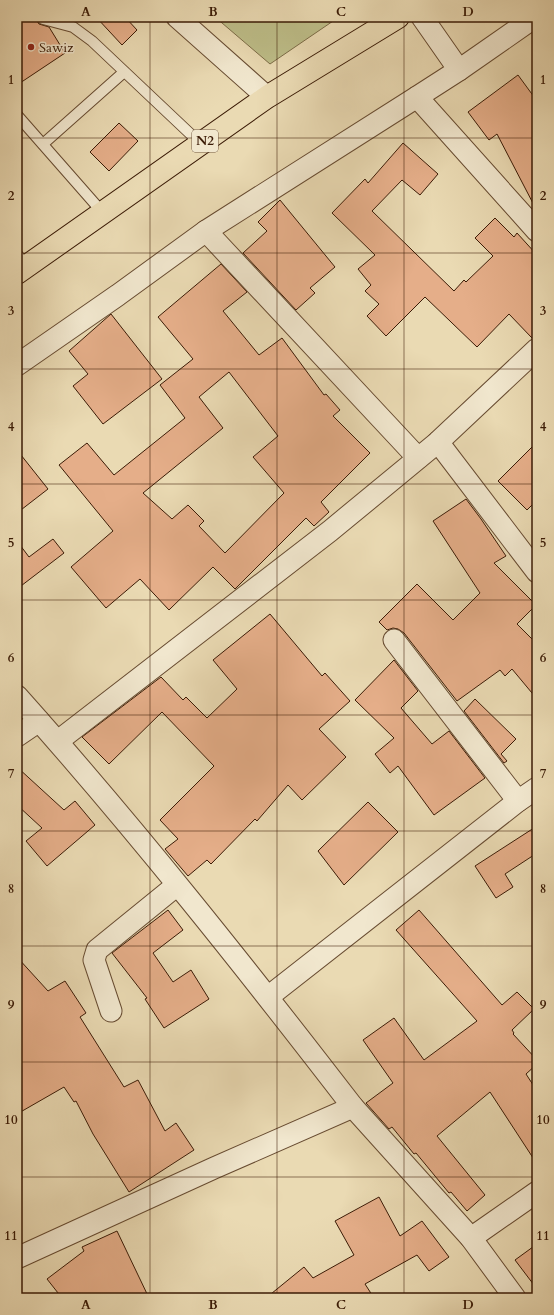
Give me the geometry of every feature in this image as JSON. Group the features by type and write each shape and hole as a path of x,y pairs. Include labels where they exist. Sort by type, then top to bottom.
{"highway":[{"name":"N2","path":"20,264 103,212 267,97 398,17"}],"street":[{"path":"177,17 267,97"},
{"path":"422,17 459,70"},
{"path":"17,365 118,295 206,230 459,70 535,17"},
{"path":"417,97 537,231"},
{"path":"206,230 418,458"},
{"path":"58,742 330,531 438,442 537,348"},
{"path":"438,442 537,572"},
{"path":"394,640 518,801"},
{"path":"17,696 119,814 268,997 353,1107 471,1238 515,1298"},
{"path":"17,736 39,721"},
{"path":"268,997 518,801 537,788"},
{"path":"111,1011 94,960 97,950 177,885"},
{"path":"17,1258 214,1168 353,1107"},
{"path":"471,1238 537,1192"}],"lane":[{"path":"43,18 73,27 92,42 201,144"},
{"path":"43,144 124,72"},
{"path":"17,115 103,212"}],"green space":[{"path":"215,17 339,17 270,64"}],"building":[{"path":"17,17 37,17 39,24 49,27 65,53 17,85"},
{"path":"96,17 125,17 137,30 122,45"},
{"path":"518,75 537,101 537,211 497,134 489,140 468,112"},
{"path":"119,123 138,141 109,171 90,152"},
{"path":"403,143 438,174 420,195 402,180 372,211 454,291 464,280 466,282 493,256 475,238 495,218 514,237 517,233 537,255 537,337 532,338 509,314 477,347 425,297 386,336 367,316 379,304 365,291 371,285 358,269 375,255 332,213 365,179 368,183"},
{"path":"280,200 335,267 310,288 315,293 296,310 243,253 267,231 258,222"},
{"path":"221,264 247,292 223,311 259,355 282,338 324,395 326,394 340,410 333,416 370,453 321,502 329,512 314,526 306,518 235,589 213,567 169,610 140,579 106,608 71,567 113,531 59,465 87,443 114,475 185,418 160,385 193,359 158,317","holes":["229,372 278,436 253,457 284,493 225,553 199,526 204,521 188,505 172,519 143,493 223,428 199,397"]},
{"path":"111,314 162,379 103,424 73,386 88,374 69,351"},
{"path":"537,442 537,500 527,510 498,481"},
{"path":"17,450 48,489 17,513"},
{"path":"466,499 506,556 494,563 536,605 517,624 537,644 537,699 512,669 505,676 500,670 457,701 404,633 393,628 387,630 379,622 417,584 453,620 480,593 433,521"},
{"path":"53,539 64,553 17,589 17,541 29,557"},
{"path":"270,614 322,676 325,673 350,701 319,729 346,757 302,800 288,785 257,821 255,819 211,864 207,860 188,876 165,849 178,839 160,820 214,766 162,712 109,764 82,737 161,677 183,700 186,697 207,718 237,689 213,660"},
{"path":"394,660 418,691 401,708 432,744 449,731 485,778 434,815 398,766 390,773 375,754 394,738 355,700"},
{"path":"475,699 516,739 501,754 507,761 504,763 464,711"},
{"path":"17,767 64,810 75,801 95,825 47,866 26,841 42,828 17,805"},
{"path":"368,802 398,832 344,885 318,851"},
{"path":"537,826 537,853 505,874 513,887 496,898 475,866"},
{"path":"168,910 183,930 153,953 173,982 191,970 209,999 164,1028 145,999 147,998 112,953"},
{"path":"419,910 502,1005 517,992 534,1009 512,1030 514,1033 513,1034 537,1060 537,1064 526,1074 537,1091 537,1164 490,1092 437,1136 485,1195 467,1211 451,1192 449,1193 416,1153 414,1154 392,1127 389,1129 366,1103 393,1083 363,1040 394,1018 424,1060 477,1021 396,930"},
{"path":"17,957 48,991 65,981 86,1013 80,1017 124,1087 138,1080 165,1131 176,1123 194,1150 129,1192 93,1134 76,1101 74,1102 64,1087 17,1114"},
{"path":"379,1197 400,1236 422,1221 449,1257 429,1271 417,1255 365,1284 374,1298 266,1298 304,1267 313,1278 354,1255 335,1221"},
{"path":"117,1231 149,1298 62,1298 47,1279 84,1251 82,1247"},
{"path":"537,1244 537,1289 515,1260"}],"place":[{"name":"Sawiz","path":"31,47"}]}
